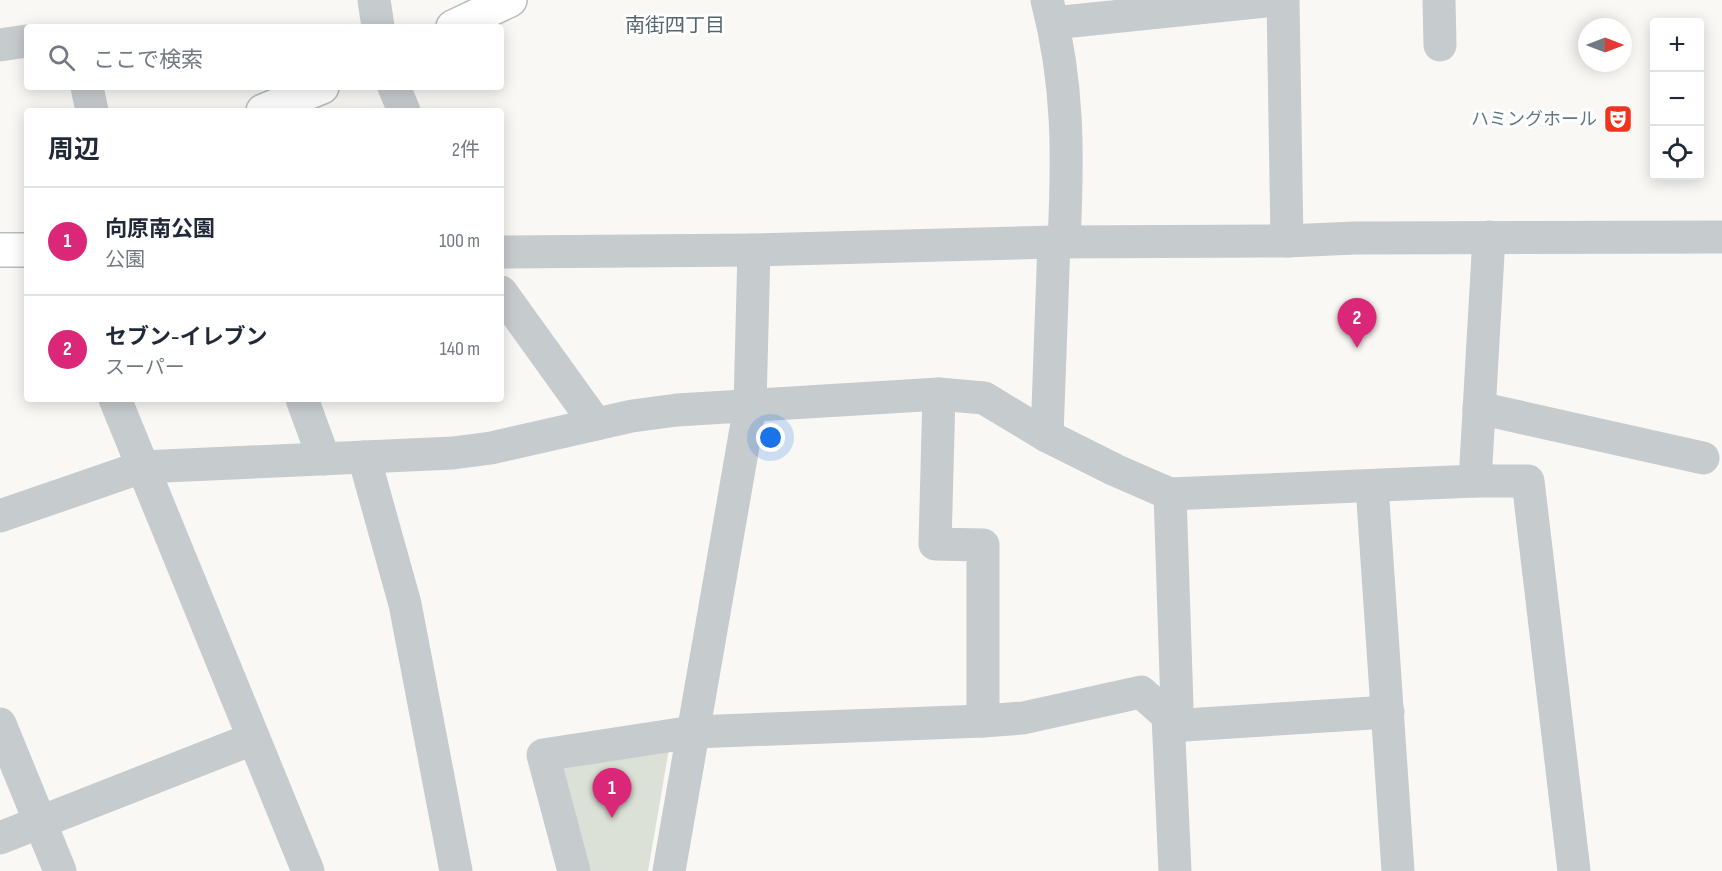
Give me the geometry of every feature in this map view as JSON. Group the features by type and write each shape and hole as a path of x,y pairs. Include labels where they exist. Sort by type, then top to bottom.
{"main road":[{"path":"459,24 510,0"},
{"path":"270,108 315,90"},
{"path":"0,250 24,250"}],"street":[{"path":"374,0 378,24"},
{"path":"1047,436 1059,243 1068,161 1065,96 1050,12 1277,0"},
{"path":"1284,0 1287,241"},
{"path":"1439,0 1440,45"},
{"path":"0,45 24,41"},
{"path":"88,90 91,108"},
{"path":"395,90 403,108"},
{"path":"1475,481 1488,237"},
{"path":"504,252 754,250 1355,238 1722,237"},
{"path":"669,871 750,406 754,250"},
{"path":"504,296 596,424"},
{"path":"939,394 936,544 983,545 983,721"},
{"path":"0,516 142,467 472,451 632,416 677,410 939,394 984,398 1047,436 1170,494 1475,481 1528,481 1574,871"},
{"path":"116,402 252,739 308,871"},
{"path":"303,402 324,459"},
{"path":"1479,408 1703,458"},
{"path":"364,457 405,604 456,871"},
{"path":"1372,486 1398,871"},
{"path":"1170,494 1177,706 1168,721 1175,871"},
{"path":"574,871 543,755 693,732 1023,718 1141,692 1168,721 1388,712"},
{"path":"0,724 60,871"},
{"path":"0,838 252,739"}],"shaded area":[{"path":"669,749 648,871 581,871 553,765"}],"place":[{"name":"ハミングホール","path":"1618,119"},
{"name":"セブン-イレブン","path":"1357,348"},
{"name":"向原南公園","path":"612,818"}],"district":[{"name":"南街四丁目","path":"675,25"}]}
